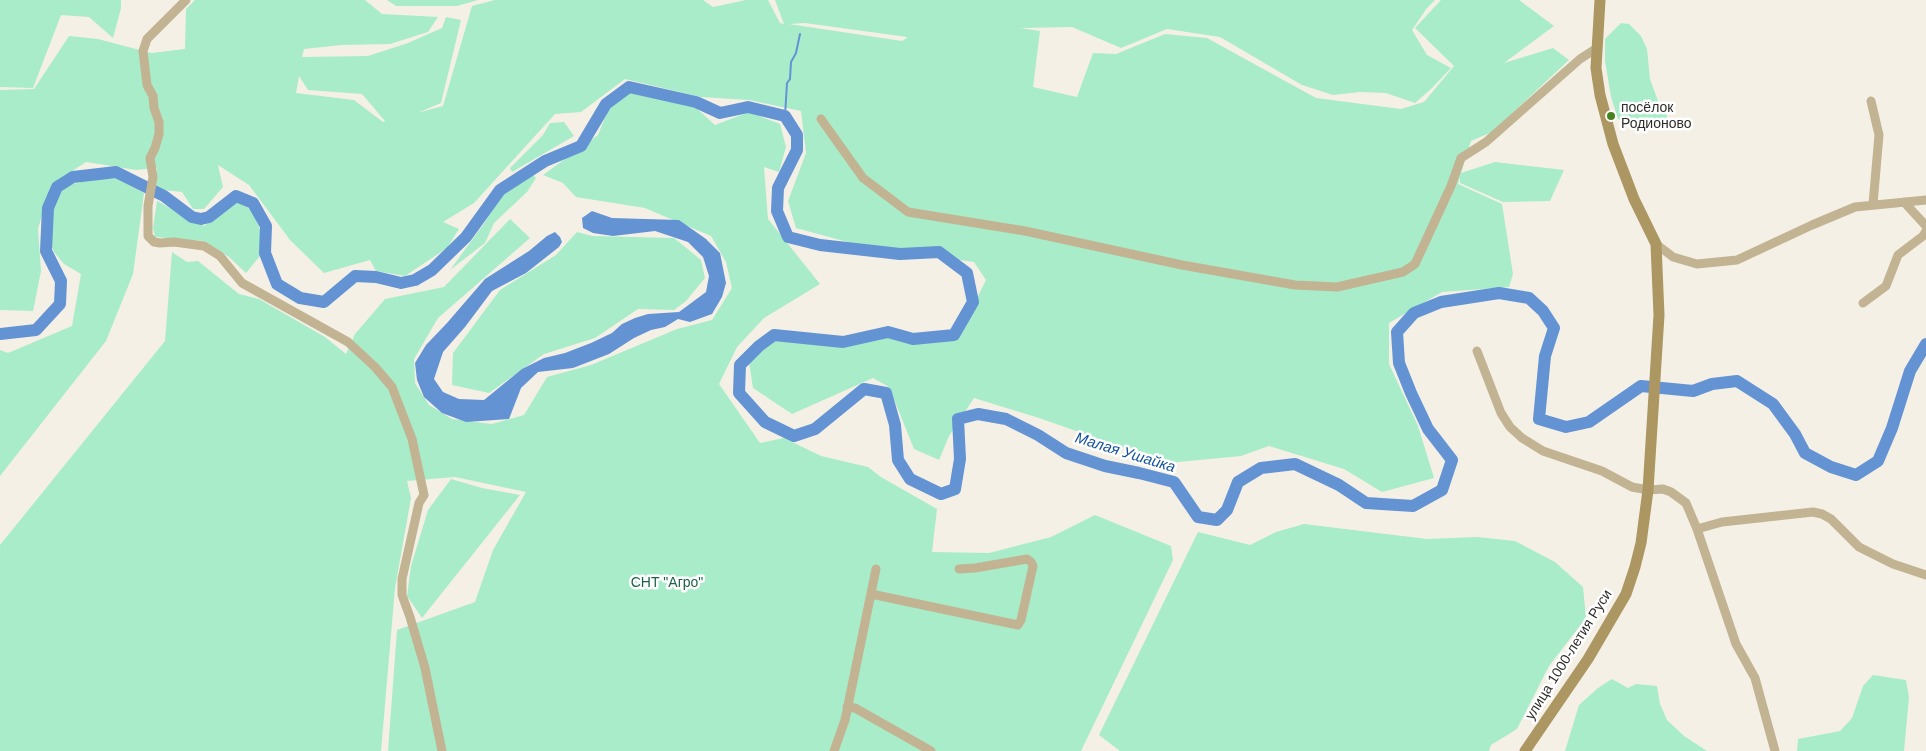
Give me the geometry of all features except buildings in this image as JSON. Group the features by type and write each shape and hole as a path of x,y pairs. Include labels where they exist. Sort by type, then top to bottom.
{"street":[{"path":"186,0 147,39 143,51 148,85 153,96 154,108 159,122 159,134 150,158 153,177 148,206 148,236 154,242 174,242 204,246 220,256 242,283 348,342 375,367 392,387 412,439 424,495 419,503 402,579 402,595 424,668 442,751"},
{"path":"1600,0 1596,68 1600,95 1612,144 1634,199 1656,244 1673,257 1697,264 1737,260 1855,207 1926,200"},
{"path":"821,118 863,178 908,212 1025,231 1182,265 1295,286 1337,287 1403,272 1415,264 1451,186 1461,158 1486,142 1580,59 1597,48"},
{"path":"1871,101 1879,135 1873,204"},
{"path":"1904,202 1926,226"},
{"path":"1863,303 1886,286 1898,255 1923,236 1926,231"},
{"name":"улица 1000-летия Руси","path":"1525,751 1570,686 1613,618 1631,581 1641,543 1648,490 1657,368 1659,315 1656,244"},
{"path":"1477,351 1501,413 1510,427 1522,438 1543,451 1602,472 1632,487 1648,490 1663,489 1682,498 1686,503 1697,529 1736,644 1755,678 1776,751"},
{"path":"1697,529 1722,522 1813,512 1831,518 1859,547 1893,564 1926,575"},
{"path":"871,594 1018,626 1033,566 1031,562 1027,559 975,568 959,568"},
{"path":"834,751 843,726 876,569"},
{"path":"847,707 855,708 931,751"}],"green space":[{"path":"0,0 121,0 121,8 113,38 89,17 61,15 33,88 0,87"},
{"path":"195,0 365,0 382,14 438,17 428,32 390,44 342,45 304,49 302,57 368,56 408,43 442,28 446,17 461,20 441,103 417,113 443,106 472,6 495,0 703,0 713,7 746,0 768,0 780,23 784,24 775,0 1435,0 1412,30 1427,55 1451,68 1415,103 1386,93 1360,92 1333,95 1302,85 1220,37 1167,29 1121,48 1072,27 1020,28 1040,31 1033,87 1077,97 1093,53 1116,54 1165,34 1207,38 1316,98 1401,109 1424,102 1454,66 1415,28 1441,0 1519,0 1554,26 1504,63 1553,48 1569,60 1492,132 1471,141 1461,173 1495,162 1564,170 1550,201 1503,202 1460,183 1460,177 1458,184 1502,204 1513,274 1509,287 1442,292 1389,323 1389,364 1418,426 1434,478 1382,492 1344,469 1269,446 1241,456 1168,463 1039,418 974,398 949,436 939,460 914,449 889,387 873,378 792,414 753,388 749,362 774,340 814,341 883,334 956,340 986,280 974,262 862,246 796,228 788,201 806,153 801,111 749,100 701,97 625,79 581,112 555,114 474,203 443,222 459,229 447,248 405,276 376,271 370,260 324,273 290,240 249,185 218,165 223,187 204,209 193,209 182,192 155,189 157,168 136,170 86,162 51,185 38,229 41,271 33,311 0,310 0,90 34,89 69,36 98,39 151,53 185,49 186,9","holes":["805,23 907,37 907,38 902,41 789,24","299,76 308,90 362,94 385,121 383,122 354,100 296,93"]},
{"path":"387,0 478,0 457,6 396,6"},
{"path":"1621,23 1629,24 1641,36 1647,49 1650,79 1659,104 1667,115 1665,124 1626,123 1618,119 1611,97 1605,61 1605,39"},
{"name":"СНТ \"Агро\"","path":"631,92 694,106 715,125 749,112 780,124 786,147 779,172 764,167 768,219 820,284 764,318 737,347 719,384 760,443 784,438 821,456 868,467 881,477 937,509 932,552 989,553 1051,537 1095,515 1171,546 1173,560 1081,751 388,751 397,630 475,602 493,550 526,492 455,477 407,481 411,498 395,588 381,751 0,751 0,545 165,341 172,252 187,262 198,261 239,294 259,299 325,337 346,354 355,334 385,299 444,287 510,219 530,238 438,318 414,359 415,383 429,405 452,419 492,424 524,415 547,377 591,365 677,329 712,320 732,288 726,262 711,236 645,208 576,197 563,183 543,175 598,135 609,107"},
{"path":"564,122 574,136 512,172 510,168 543,135 550,123"},
{"path":"533,175 536,178 527,192 494,223 485,243 450,270 483,225 503,193"},
{"path":"116,178 144,193 133,274 106,341 0,476 0,350 8,353 72,326 81,274 64,264 54,252 50,242 50,218 56,198 65,186 90,180"},
{"path":"238,199 253,212 262,235 260,256 246,273 229,257 204,241 155,237 153,228 157,201 204,226"},
{"path":"577,232 592,236 674,238 701,260 705,278 686,301 674,310 638,309 595,338 544,354 489,393 452,385 453,353 500,290 556,255"},
{"path":"451,479 482,488 520,495 422,618 407,596 411,566 428,510"},
{"path":"1304,524 1427,539 1477,537 1515,541 1555,562 1583,587 1586,618 1549,666 1517,729 1491,745 1489,751 1120,751 1099,735 1198,532 1250,545 1276,532"},
{"path":"1873,675 1906,680 1909,697 1904,751 1797,751 1798,739 1840,731 1852,718 1863,686"},
{"path":"1612,679 1628,688 1636,684 1657,686 1660,704 1667,720 1684,736 1707,751 1565,751 1579,705 1598,688"}],"water":[{"path":"592,211 612,218 679,220 706,239 720,253 726,283 722,297 712,314 690,322 678,319 665,327 651,330 634,338 609,354 573,368 538,372 521,388 509,419 466,422 442,413 424,397 417,380 415,363 426,345 485,279 555,232 562,242 559,247 526,273 492,291 443,352 434,379 443,392 459,399 484,400 522,369 544,358 565,353 591,343 612,333 622,324 635,318 648,314 679,312 706,292 709,276 703,257 688,242 655,231 613,236 593,233 583,228 582,218"}],"waterway":[{"path":"785,116 787,83 790,79 791,62 796,53 800,34"},
{"name":"Малая Ушайка","path":"0,334 36,330 60,304 61,281 46,251 48,208 57,187 73,177 116,172 164,196 192,217 201,219 209,217 236,196 253,203 266,226 265,253 277,284 300,298 324,302 355,276 376,277 401,283 415,280 432,270 466,237 500,190 545,161 581,146 606,104 629,87 696,102 720,113 748,107 785,116 797,135 797,150 778,188 777,211 788,237 820,245 900,254 939,252 967,273 973,302 954,335 913,339 888,332 843,342 774,335 759,346 740,365 739,393 765,422 794,436 815,429 864,389 886,393 895,425 898,460 910,479 941,494 955,489 960,459 958,419 978,414 1006,419 1038,435 1066,453 1105,466 1174,482 1198,517 1217,520 1227,510 1238,482 1261,468 1295,464 1339,485 1366,503 1413,506 1442,490 1452,460 1428,429 1411,393 1399,363 1397,332 1414,313 1441,302 1499,293 1529,298 1543,311 1554,328 1545,356 1539,419 1566,427 1589,422 1641,386 1693,391 1712,384 1737,381 1773,404 1795,434 1805,453 1831,467 1856,475 1878,461 1892,428 1910,371 1926,344"}],"place":[{"name":"посёлок Родионово","path":"1611,116"}]}
